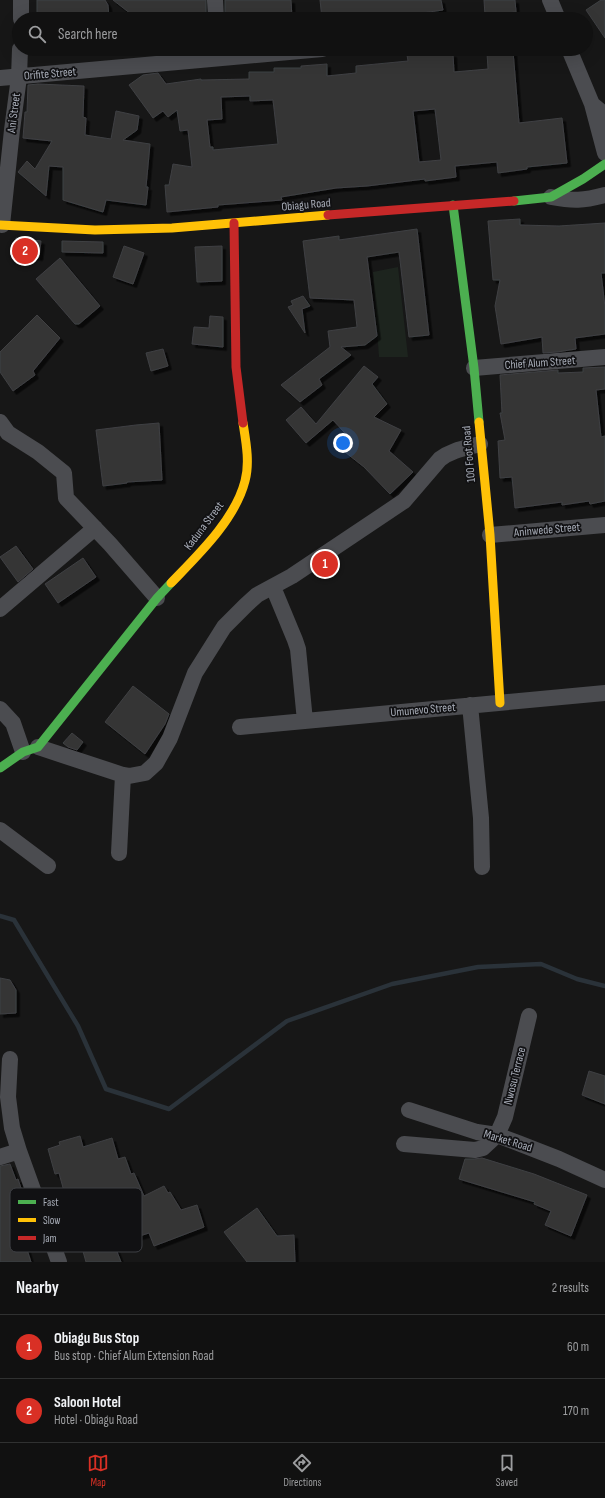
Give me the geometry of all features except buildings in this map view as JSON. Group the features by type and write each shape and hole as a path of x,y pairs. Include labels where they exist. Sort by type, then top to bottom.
{"street":[{"path":"21,12 22,0"},
{"path":"215,0 216,12"},
{"name":"Ani Street","path":"1,225 19,77 20,56"},
{"name":"Orifite Street","path":"0,78 100,70 204,56"},
{"path":"572,56 592,104 605,154"},
{"path":"592,104 605,115"},
{"name":"Obiagu Road","path":"1,225 95,230 172,228 453,205 476,205 550,197 583,179 605,164"},
{"path":"550,197 572,201 605,195"},
{"name":"100 Foot Road","path":"453,205 474,368 480,444 490,535 500,703"},
{"name":"Kaduna Street","path":"38,747 157,598 220,529 238,499 245,481 247,465 246,444 236,367 234,223"},
{"name":"Chief Alum Street","path":"474,368 605,357"},
{"path":"0,422 8,433 38,452 64,473 66,498 95,528 157,598"},
{"path":"0,768 23,752 38,747 123,775 129,776 145,773 156,763 170,738 195,673 224,627 257,595 273,587 397,507 404,501 440,459 452,452 480,444"},
{"name":"Aninwede Street","path":"490,535 605,525"},
{"path":"0,609 95,528"},
{"path":"273,587 296,640 305,721"},
{"name":"Umunevo Street","path":"240,727 605,693"},
{"path":"470,705 481,818 482,867"},
{"path":"0,709 13,724 23,752"},
{"path":"119,853 123,775"},
{"path":"0,830 48,866"},
{"name":"Nwosu Terrace","path":"497,1135 505,1118 529,1016"},
{"path":"10,1059 8,1097 12,1128 32,1188"},
{"name":"Market Road","path":"409,1110 476,1132 497,1135 559,1158 605,1180"},
{"path":"404,1144 475,1150 483,1148 497,1135"},
{"path":"0,1157 19,1151"},
{"path":"55,1252 59,1262"}],"shaded area":[{"path":"398,267 408,357 379,357 373,272"}],"waterway":[{"path":"0,916 14,920 78,1026 106,1089 169,1109 287,1021 392,984 478,967 541,964 577,979 605,986"}],"traffic: fast":[{"path":"514,201 551,197 583,179 605,164"},
{"path":"453,205 474,368 479,422"},
{"path":"0,768 23,752 38,747 157,598 171,583"}],"traffic: slow":[{"path":"0,225 95,230 172,228 328,215"},
{"path":"479,422 490,535 500,703"},
{"path":"171,583 204,549 224,523 240,495 245,481 247,467 247,452 243,423"}],"traffic: jam":[{"path":"328,215 514,201"},
{"path":"234,223 236,367 243,423"}],"place":[{"name":"Saloon Hotel","path":"25,251"},
{"name":"Obiagu Bus Stop","path":"325,564"}]}
